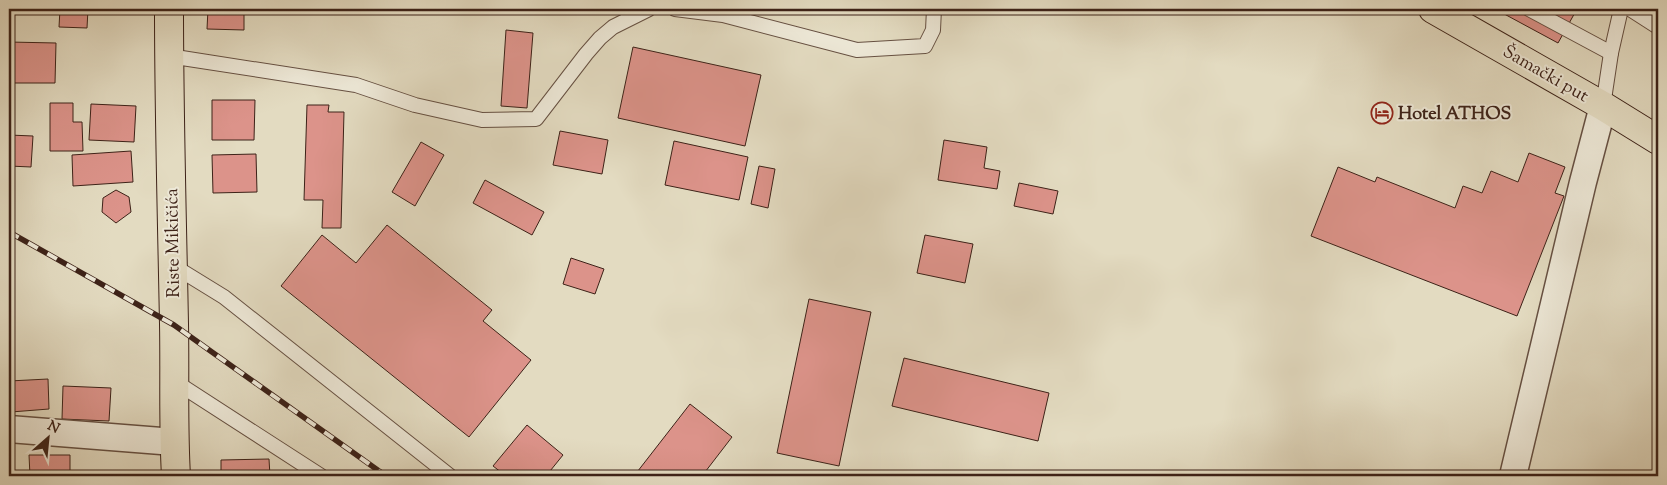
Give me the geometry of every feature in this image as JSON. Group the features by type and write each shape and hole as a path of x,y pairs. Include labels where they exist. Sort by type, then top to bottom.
{"main road":[{"name":"Riste Mikičića","path":"169,9 176,476"},
{"name":"Šamački put","path":"1433,9 1603,106 1658,140"}],"street":[{"path":"1514,476 1583,182 1603,106"},
{"path":"9,429 174,442"}],"lane":[{"path":"169,56 356,85 415,105 482,120 536,119 600,38 613,27 649,9"},
{"path":"675,9 722,15 857,50 925,46 933,30 934,9"},
{"path":"1529,9 1611,53"},
{"path":"1603,106 1611,53 1621,9"},
{"path":"1630,9 1658,27"},
{"path":"172,264 224,297 450,476"},
{"path":"174,381 320,476"}],"building":[{"path":"60,9 88,9 87,28 59,27"},
{"path":"208,9 244,9 244,30 207,29"},
{"path":"1495,9 1577,9 1558,43"},
{"path":"506,30 533,33 527,108 501,106"},
{"path":"9,42 56,43 55,83 9,83"},
{"path":"633,47 761,75 745,146 618,118"},
{"path":"212,100 255,100 254,140 212,140"},
{"path":"50,103 73,103 73,122 82,122 83,151 50,151"},
{"path":"91,104 136,106 134,142 89,140"},
{"path":"307,105 329,105 328,112 344,112 341,228 322,228 323,200 304,200"},
{"path":"560,131 608,140 602,174 553,165"},
{"path":"9,135 33,136 31,167 9,166"},
{"path":"944,140 987,147 984,168 1000,171 997,189 938,180"},
{"path":"674,141 748,157 739,200 665,185"},
{"path":"421,142 444,155 415,206 392,192"},
{"path":"131,151 133,182 73,186 72,155"},
{"path":"1529,153 1565,167 1555,193 1564,196 1517,316 1311,236 1338,167 1375,182 1377,177 1455,208 1463,186 1482,193 1491,171 1518,182"},
{"path":"256,154 257,192 213,193 212,155"},
{"path":"759,166 775,169 768,208 751,204"},
{"path":"485,180 544,212 532,235 473,203"},
{"path":"1019,183 1058,191 1053,214 1014,206"},
{"path":"116,190 129,197 131,212 116,223 102,212 103,198"},
{"path":"387,225 492,310 483,321 531,360 469,437 281,286 322,235 356,263"},
{"path":"925,235 973,244 965,283 917,273"},
{"path":"571,258 604,269 595,294 563,284"},
{"path":"809,299 871,312 839,466 777,453"},
{"path":"904,358 1049,393 1038,441 892,406"},
{"path":"48,379 49,409 11,412 9,381"},
{"path":"63,386 111,388 109,421 62,419"},
{"path":"690,404 732,437 702,476 634,476"},
{"path":"527,425 563,455 546,476 506,476 493,466"},
{"path":"29,455 70,455 70,476 30,476"},
{"path":"269,459 270,476 221,476 221,460"}],"railway":[{"path":"9,232 174,325 386,476"}],"place":[{"name":"Hotel ATHOS","path":"1382,113"}]}
